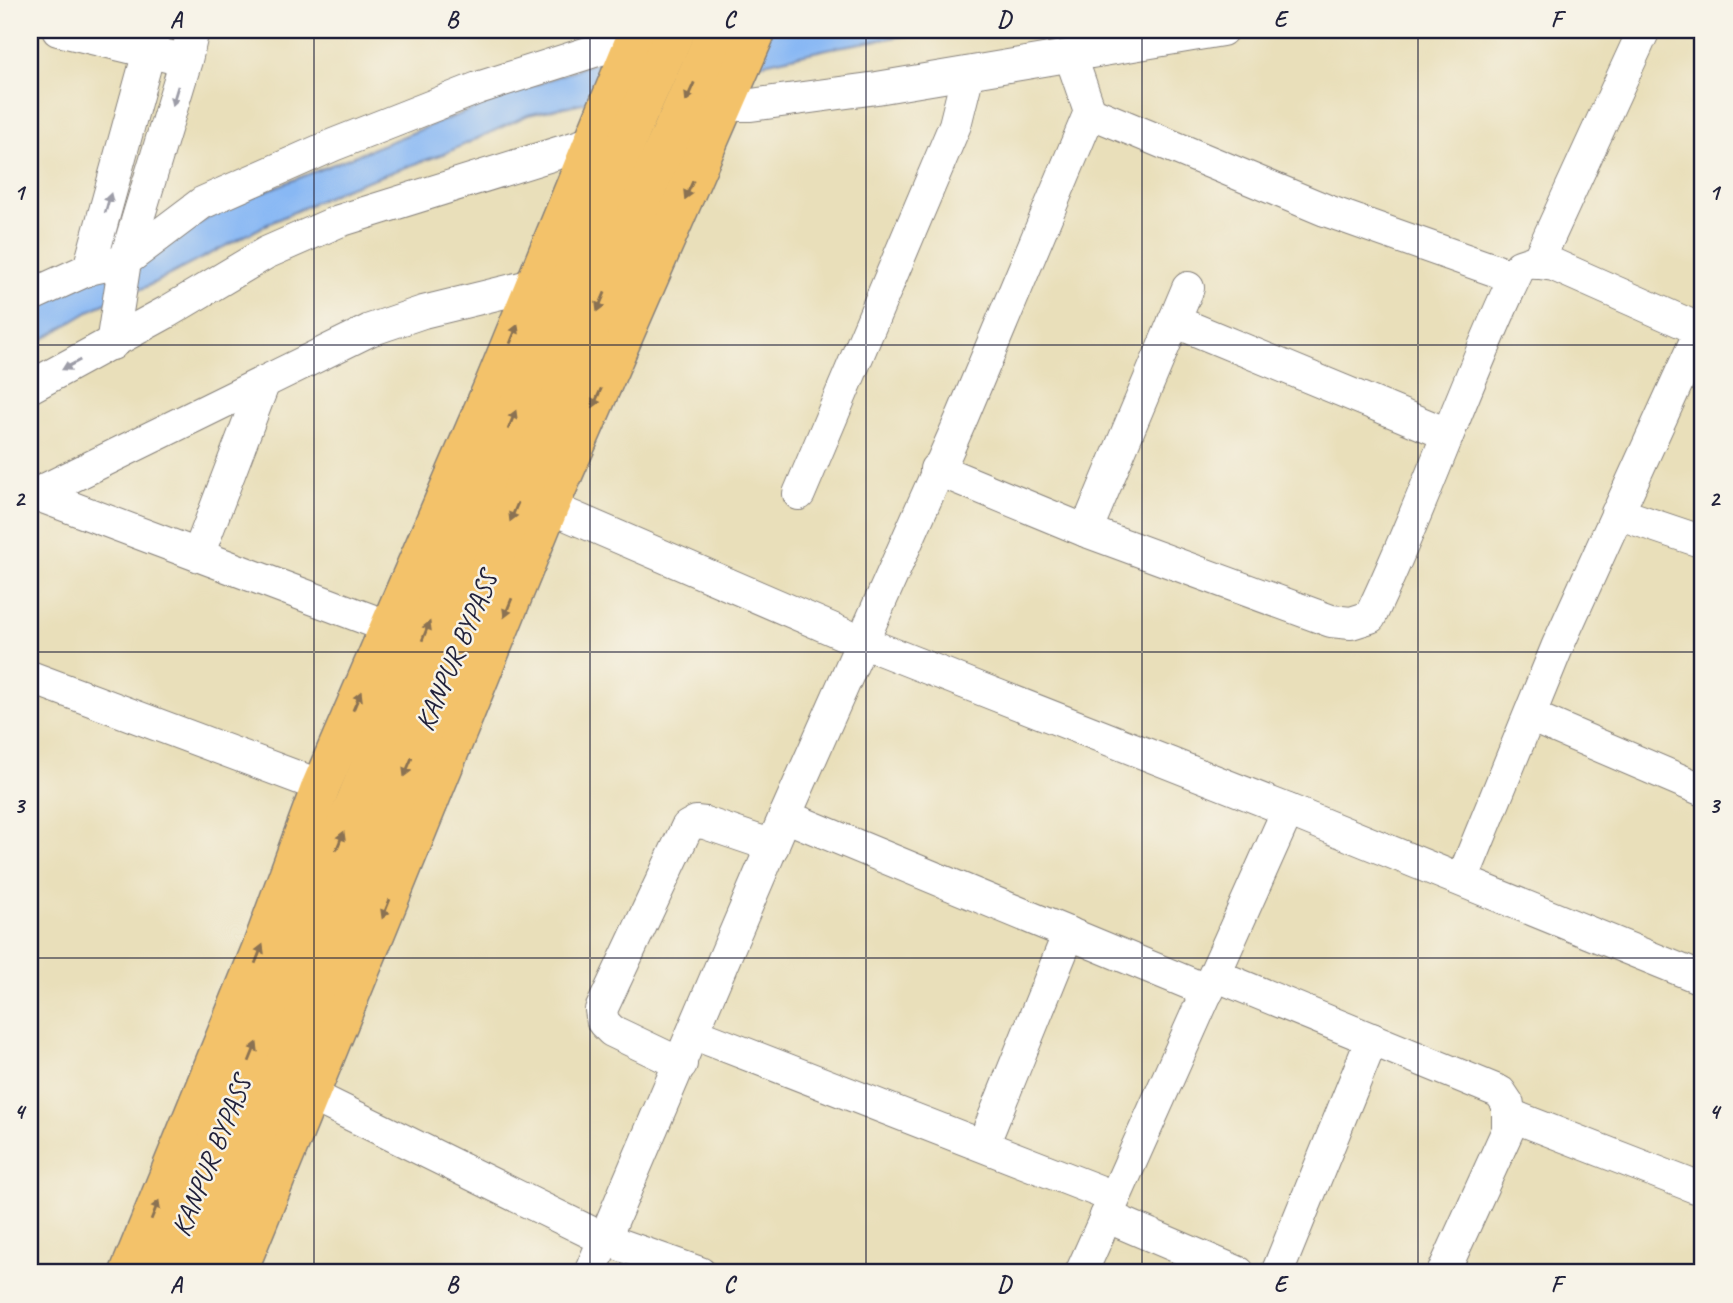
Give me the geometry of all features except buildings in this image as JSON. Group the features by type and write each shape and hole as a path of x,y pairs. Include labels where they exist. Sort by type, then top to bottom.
{"main road":[{"name":"KANPUR BYPASS","path":"162,1273 636,119 677,30"},
{"name":"KANPUR BYPASS","path":"198,1273 639,210 717,30"},
{"path":"237,1273 549,507 757,30"},
{"path":"129,1273 261,949 321,786 598,127 624,39"}],"street":[{"path":"58,30 153,41 186,61"},
{"path":"115,332 125,266 186,61 192,30"},
{"path":"730,96 751,105 1071,57 1222,30"},
{"path":"936,470 1086,531 1331,621 1351,623 1370,617 1403,548 1486,336 1526,270 1644,30"},
{"path":"30,296 89,269 125,266 202,203 333,145 478,88 624,39"},
{"path":"89,269 153,41"},
{"path":"590,1273 695,1034 785,816 936,470 963,415 1090,112 1071,57"},
{"path":"799,494 956,125 968,73"},
{"path":"1090,112 1325,210 1526,270 1554,265 1703,329 1617,513 1462,880"},
{"path":"30,387 115,332 266,253 339,220 598,127"},
{"path":"33,493 370,330 424,312 533,285"},
{"path":"1086,531 1188,288"},
{"path":"1174,321 1447,434"},
{"path":"198,555 264,382"},
{"path":"33,493 389,627"},
{"path":"549,507 862,642 1288,810 1703,979"},
{"path":"1617,513 1703,542"},
{"path":"30,677 321,786"},
{"path":"1530,716 1703,790"},
{"path":"1081,1273 1288,810"},
{"path":"785,816 1069,933 1372,1040 1500,1092 1510,1115 1508,1130 1443,1273"},
{"path":"681,1064 612,1031 603,1022 601,1010 687,827 696,822 705,823 773,846"},
{"path":"983,1145 1069,933"},
{"path":"695,1034 983,1145 1239,1273"},
{"path":"1277,1273 1372,1040"},
{"path":"311,1095 604,1239 700,1273"},
{"path":"1510,1115 1703,1191"}],"water":[{"path":"749,30 939,30 832,48 528,115 446,153 344,189 270,223 146,287 97,307 30,347 30,310 170,240 235,203 590,64"}]}
